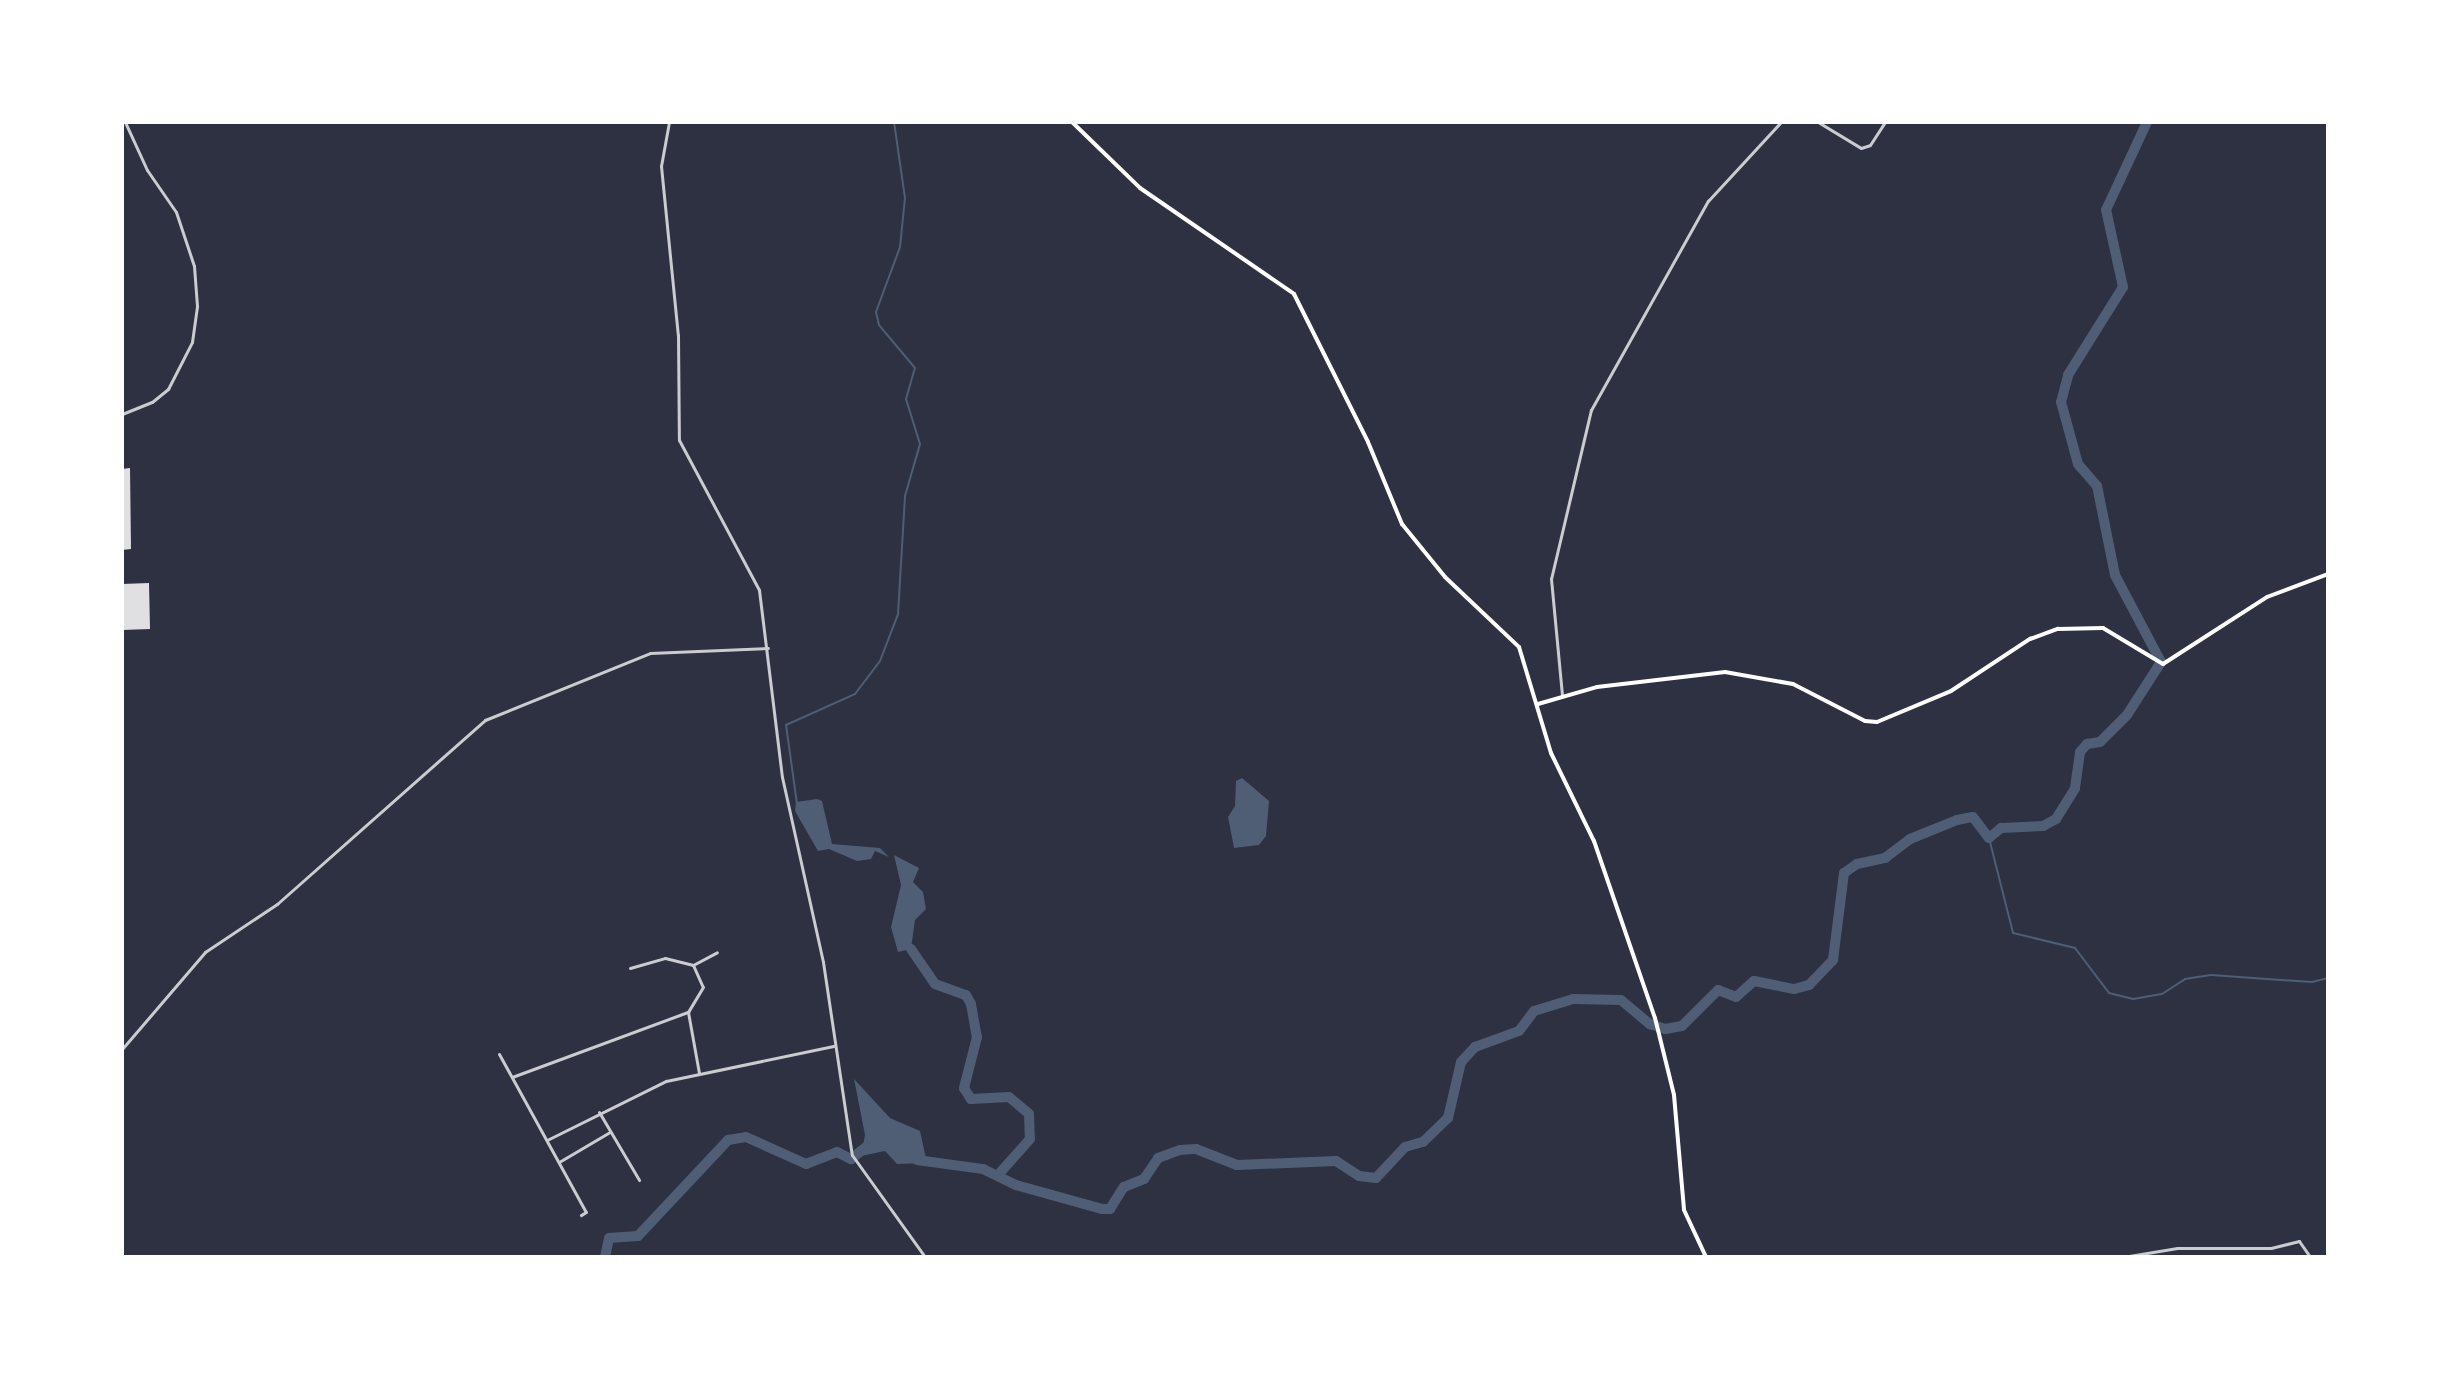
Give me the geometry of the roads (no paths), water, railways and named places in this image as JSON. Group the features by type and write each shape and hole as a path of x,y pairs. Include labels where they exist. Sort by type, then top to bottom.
{"main road":[{"path":"1072,122 1140,188 1294,294 1368,442 1402,524 1445,577 1513,637 1551,753 1594,841 1655,1018 1674,1095 1684,1210 1706,1257"},
{"path":"1537,704 1597,687 1737,673 1805,687 1871,723 1951,691 2030,639 2058,629 2103,628 2161,664 2267,597 2328,574"}],"street":[{"path":"669,122 661,166 678,335 679,440 703,494 755,575 768,648 782,777 823,962 852,1155 859,1169 925,1257"},
{"path":"1562,695 1551,579 1591,410 1708,202 1781,122"},
{"path":"1818,122 1861,148 1870,145 1885,122"},
{"path":"122,414 168,389 187,357 197,306 194,266 176,212 147,170 124,124"},
{"path":"122,1049 205,952 277,904 485,720 650,653 768,648"},
{"path":"630,968 665,958 693,965 715,953 714,960"},
{"path":"512,1077 688,1012 703,987 693,965"},
{"path":"688,1012 699,1073"},
{"path":"547,1140 631,1094 699,1073 835,1046"},
{"path":"499,1054 586,1212 581,1215"},
{"path":"599,1112 639,1180"},
{"path":"559,1162 610,1132"},
{"path":"2123,1257 2177,1248 2271,1248 2299,1241 2310,1257"}],"water":[{"path":"1242,778 1269,801 1266,836 1259,845 1234,848 1228,817 1235,806 1236,781"},
{"path":"822,801 832,844 880,848 889,857 875,851 871,859 857,861 829,849 818,851 795,811 796,802"},
{"path":"894,855 919,868 913,882 923,892 926,909 915,920 911,949 898,952 891,927 901,885"},
{"path":"854,1079 890,1118 920,1131 927,1163 897,1164 885,1151 861,1156 865,1135"}],"waterway":[{"path":"797,804 786,725 855,694 880,661 898,614 905,496 920,444 906,399 915,368 879,325 876,312 900,247 905,198 894,122"},
{"path":"917,1160 983,1169 1016,1185 1102,1209 1110,1209 1124,1187 1144,1179 1158,1158 1180,1150 1196,1149 1237,1165 1336,1161 1359,1176 1376,1178 1405,1147 1423,1142 1448,1118 1461,1062 1475,1047 1519,1031 1534,1011 1573,999 1621,1000 1650,1024 1665,1029 1682,1026 1718,990 1736,997 1754,981 1794,989 1809,985 1833,960 1844,873 1857,864 1885,858 1910,839 1957,820 1973,817 1989,838 2001,828 2043,826 2056,819 2075,788 2080,752 2087,744 2100,742 2127,715 2161,662 2115,575 2097,486 2078,464 2061,402 2068,375 2123,287 2106,210 2147,122"},
{"path":"1989,838 2013,933 2075,948 2109,993 2133,999 2162,994 2185,979 2211,975 2312,982 2328,978"},
{"path":"911,949 935,984 966,995 971,1004 977,1037 964,1088 971,1099 1009,1097 1029,1114 1030,1139 998,1175"},
{"path":"605,1257 609,1238 638,1236 728,1140 746,1137 806,1164 837,1152 851,1159 866,1147"}]}
